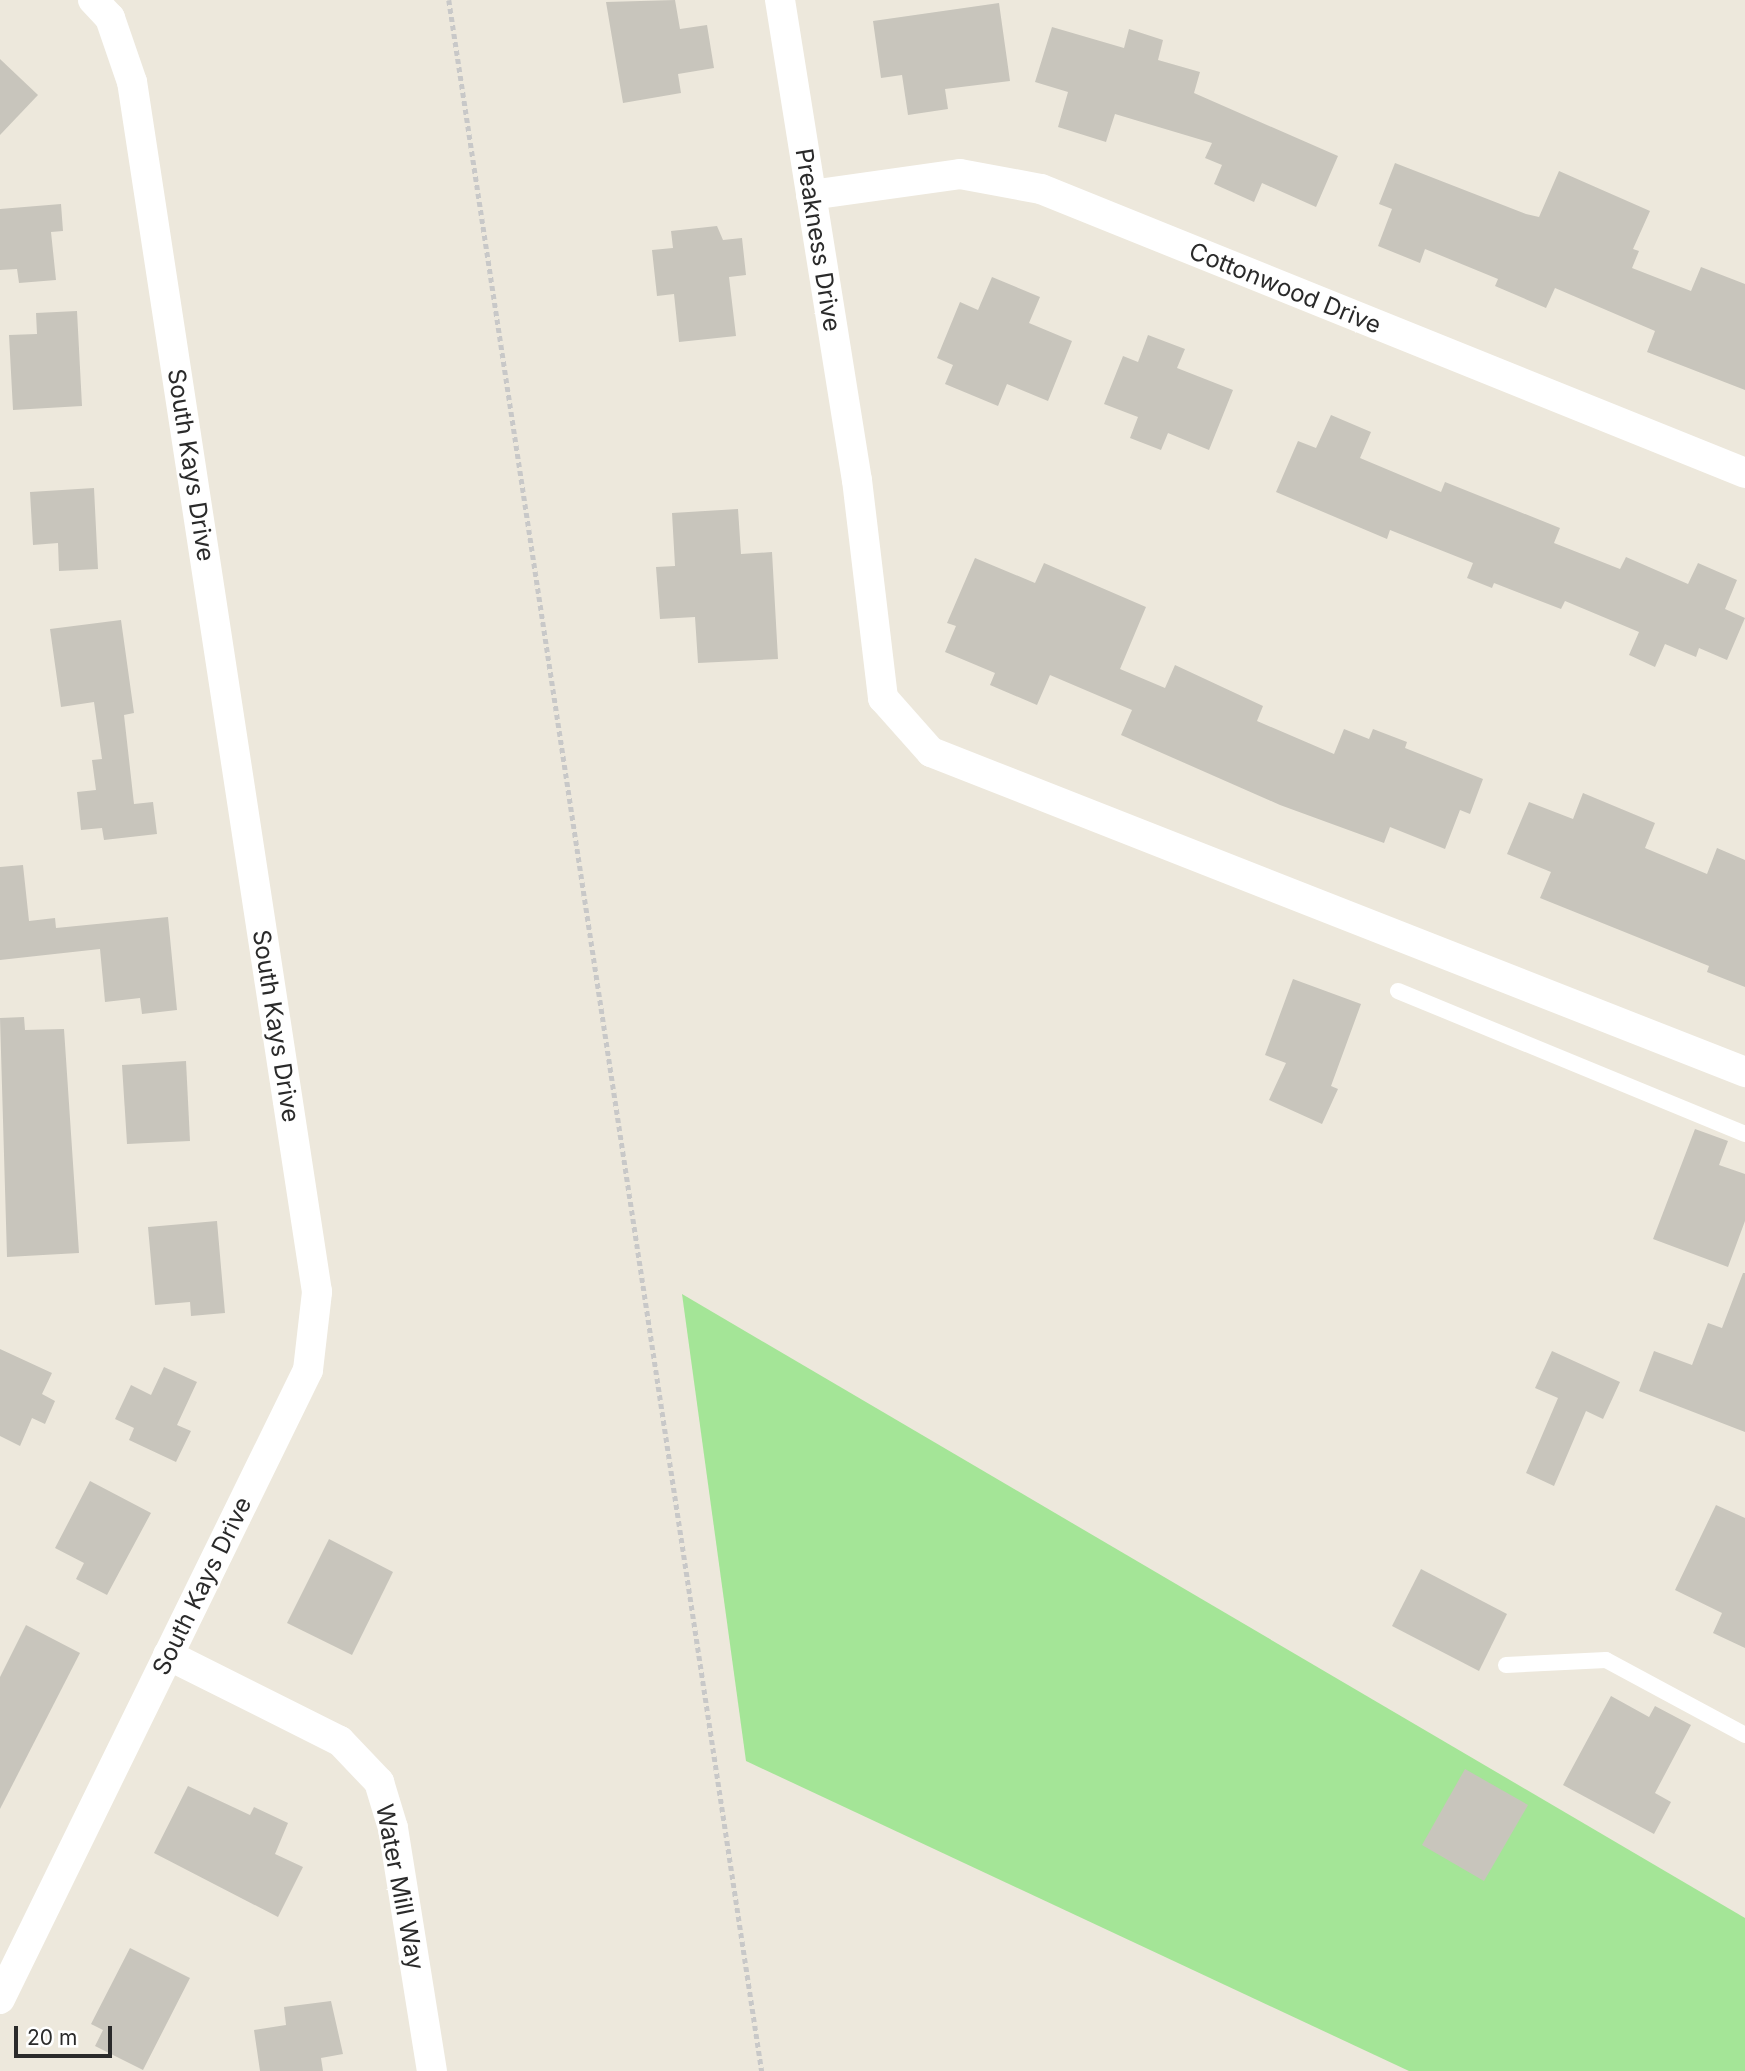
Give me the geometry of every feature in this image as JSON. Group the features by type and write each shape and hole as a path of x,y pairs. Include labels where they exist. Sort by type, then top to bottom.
{"street":[{"name":"South Kays Drive","path":"0,1998 308,1370 317,1292 132,82 110,18 93,0"},
{"name":"Preakness Drive","path":"780,0 857,480 883,698 932,752 1745,1072"},
{"name":"Cottonwood Drive","path":"811,195 960,174 1041,189 1745,473"},
{"name":"Water Mill Way","path":"168,1655 340,1741 379,1782 393,1828 432,2071"}],"lane":[{"path":"1398,991 1745,1133"},
{"path":"1506,1665 1606,1660 1745,1735"}],"path":[{"path":"449,0 762,2071"}],"green space":[{"path":"682,1294 1745,1918 1745,2071 1409,2071 746,1761"}],"building":[{"path":"675,0 680,29 707,25 714,68 678,74 681,93 623,103 606,2"},
{"path":"999,3 1010,81 945,89 948,109 908,115 902,75 881,78 873,21"},
{"path":"1052,27 1124,48 1129,29 1163,40 1158,60 1200,72 1194,93 1338,156 1316,207 1262,183 1254,202 1214,184 1222,165 1205,158 1212,143 1115,114 1106,142 1058,127 1068,92 1035,82"},
{"path":"0,59 38,95 0,135"},
{"path":"1395,163 1539,217 1559,171 1650,211 1633,249 1639,251 1632,268 1691,291 1701,267 1745,284 1745,390 1647,352 1655,331 1555,288 1546,308 1495,286 1498,279 1425,249 1420,263 1378,246 1392,209 1379,204"},
{"path":"61,204 63,231 51,232 56,280 19,283 17,269 0,270 0,209"},
{"path":"717,226 723,240 742,238 746,275 729,277 736,336 679,342 674,294 657,296 652,250 673,248 671,231"},
{"path":"992,277 1040,297 1029,323 1072,341 1048,401 1007,384 998,406 945,384 953,365 937,358 960,302 978,310"},
{"path":"77,311 82,406 13,410 9,335 37,334 36,313"},
{"path":"1148,335 1185,349 1177,368 1233,390 1209,450 1168,433 1161,450 1130,438 1138,417 1104,404 1123,356 1138,362"},
{"path":"1331,415 1371,432 1360,458 1441,492 1445,482 1560,528 1554,543 1620,569 1626,557 1688,584 1698,563 1737,580 1725,609 1745,618 1727,660 1699,648 1696,657 1665,644 1655,667 1629,655 1639,632 1565,601 1561,609 1494,583 1492,588 1467,578 1473,563 1390,530 1387,539 1276,492 1298,441 1316,448"},
{"path":"94,488 98,569 59,571 58,543 33,545 30,492"},
{"path":"738,509 741,554 772,552 778,659 698,663 695,617 660,619 656,567 675,566 672,513"},
{"path":"975,558 1035,583 1044,563 1146,607 1120,669 1165,688 1175,665 1263,706 1257,721 1334,754 1344,729 1369,739 1373,729 1407,742 1405,748 1483,779 1470,814 1460,810 1445,849 1390,827 1384,843 1280,805 1121,735 1132,710 1050,675 1037,705 990,685 995,673 945,652 956,626 947,623"},
{"path":"121,620 134,713 124,715 134,804 153,802 157,834 104,840 102,828 81,830 77,792 96,790 92,760 102,759 94,702 61,707 50,629"},
{"path":"1583,793 1655,823 1645,848 1707,874 1717,848 1745,860 1745,987 1707,972 1709,966 1540,898 1551,872 1507,854 1529,802 1573,819"},
{"path":"23,865 29,921 55,918 56,928 168,917 177,1010 142,1014 140,998 105,1002 100,949 0,960 0,867"},
{"path":"1293,979 1361,1004 1331,1086 1338,1089 1322,1124 1269,1100 1286,1063 1265,1055"},
{"path":"24,1017 25,1030 64,1029 79,1253 7,1257 0,1018"},
{"path":"186,1061 190,1141 127,1144 122,1065"},
{"path":"1695,1129 1728,1141 1719,1165 1745,1174 1745,1221 1728,1267 1653,1239"},
{"path":"217,1221 225,1313 191,1316 190,1302 155,1305 148,1227"},
{"path":"1743,1273 1745,1432 1639,1391 1654,1351 1692,1365 1708,1323 1722,1328"},
{"path":"0,1349 52,1373 42,1394 55,1401 45,1424 32,1418 20,1446 0,1436"},
{"path":"1552,1351 1620,1382 1603,1419 1586,1411 1554,1486 1526,1473 1558,1398 1535,1388"},
{"path":"164,1367 197,1382 177,1425 191,1431 176,1462 129,1440 134,1428 115,1419 131,1385 151,1395"},
{"path":"90,1481 151,1513 107,1595 76,1579 84,1563 55,1548"},
{"path":"1716,1505 1745,1518 1745,1648 1713,1633 1722,1613 1675,1590"},
{"path":"329,1539 393,1572 352,1655 287,1623"},
{"path":"1421,1569 1507,1614 1479,1671 1392,1626"},
{"path":"26,1625 80,1653 0,1809 0,1677"},
{"path":"1611,1696 1649,1717 1655,1706 1691,1725 1655,1793 1671,1802 1654,1834 1563,1785"},
{"path":"1465,1769 1528,1805 1484,1881 1422,1845"},
{"path":"188,1786 250,1815 254,1807 288,1823 275,1854 303,1867 278,1917 154,1853"},
{"path":"130,1948 190,1978 143,2070 95,2046 103,2030 91,2024"},
{"path":"331,2001 343,2054 321,2058 323,2071 260,2071 254,2030 286,2025 284,2007"}]}
